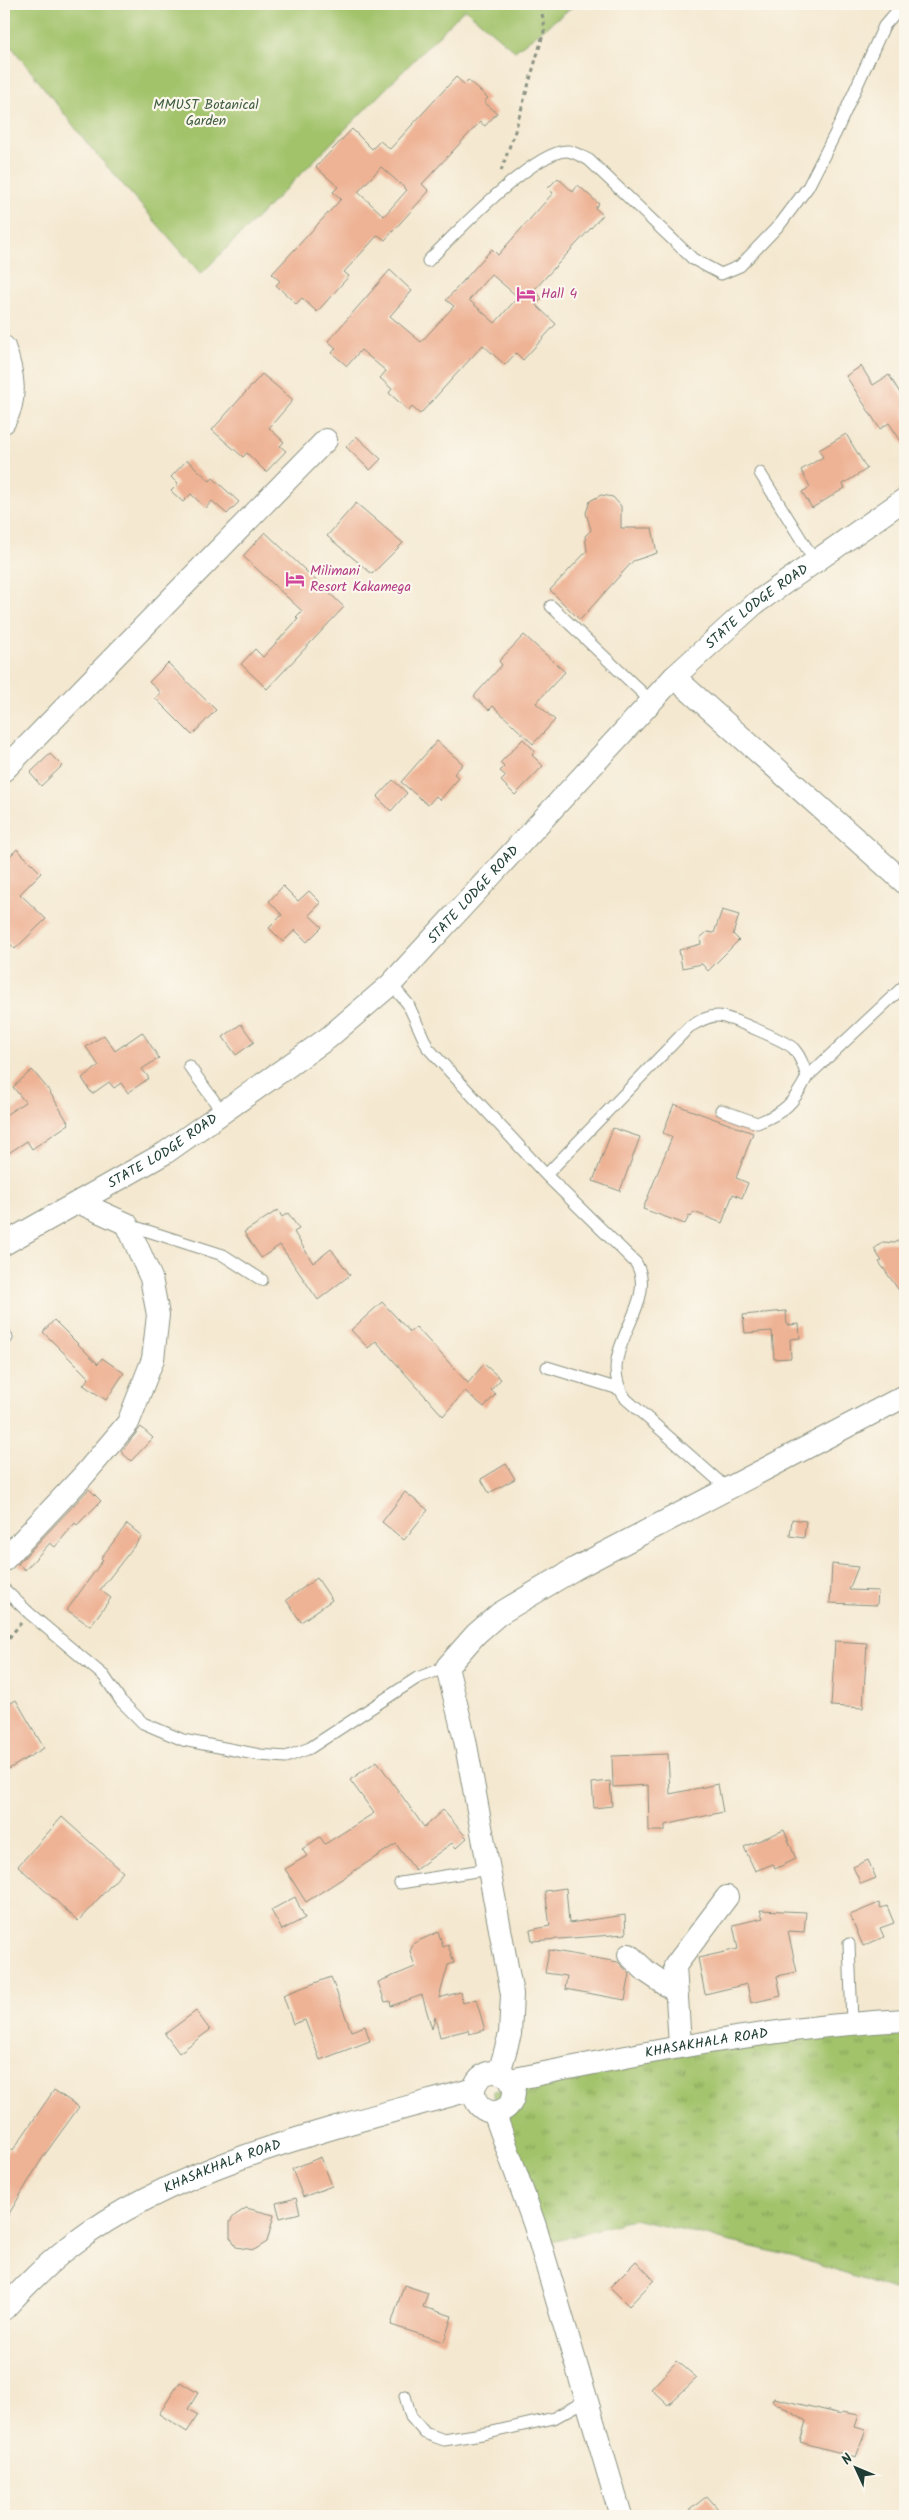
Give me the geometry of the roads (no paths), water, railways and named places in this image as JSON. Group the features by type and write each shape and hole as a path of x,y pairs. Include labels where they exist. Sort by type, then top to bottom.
{"street":[{"path":"4,347 14,386 12,404 4,422"},
{"path":"4,770 326,440"},
{"name":"STATE LODGE ROAD","path":"4,1244 80,1203 165,1153 328,1038 391,984 674,677 752,605 814,560 905,499"},
{"path":"674,677 905,883"},
{"path":"4,1560 83,1476 128,1422 153,1359 158,1315 151,1278 127,1224 80,1203"},
{"path":"504,2076 510,2034 512,1994 466,1740 447,1667 476,1634 499,1614 576,1568 729,1490 905,1396"},
{"path":"680,2045 675,1991 675,1966 727,1897"},
{"path":"629,1955 647,1972 675,1991"},
{"name":"KHASAKHALA ROAD","path":"504,2076 680,2045 852,2022 905,2020"},
{"path":"486,2074 504,2076 513,2086 513,2098 506,2109 487,2112 476,2103 474,2089 476,2083 486,2074"},
{"name":"KHASAKHALA ROAD","path":"4,2309 33,2278 73,2244 121,2212 170,2187 320,2132 474,2089"},
{"path":"494,2112 534,2226 621,2516"}],"lane":[{"path":"428,261 491,197 552,154 568,151 589,160 693,259 721,274 740,266 781,223 808,187 836,132 884,26 903,4"},
{"path":"760,474 814,560"},
{"path":"551,606 652,702"},
{"path":"391,984 408,1004 428,1048 546,1174 636,1263 642,1275 639,1298 615,1361 619,1389 626,1399 729,1490"},
{"path":"721,1110 757,1123 785,1110 799,1092 807,1077 905,985"},
{"path":"546,1174 689,1027 703,1019 718,1016 733,1020 793,1047 801,1059 807,1077"},
{"path":"189,1066 223,1113"},
{"path":"127,1224 223,1255 262,1280"},
{"path":"547,1367 619,1389"},
{"path":"4,1589 29,1613 104,1676 121,1701 143,1723 183,1740 260,1755 286,1757 310,1748 417,1678 447,1667"},
{"path":"400,1882 489,1868"},
{"path":"849,1944 852,2022"},
{"path":"405,2396 411,2417 425,2433 444,2440 488,2433 554,2418 586,2402"}],"place":[{"name":"Hall 4","path":"526,294"},
{"name":"Milimani Resort Kakamega","path":"295,579"}],"park label":[{"name":"MMUST Botanical Garden","path":"206,114"}]}
